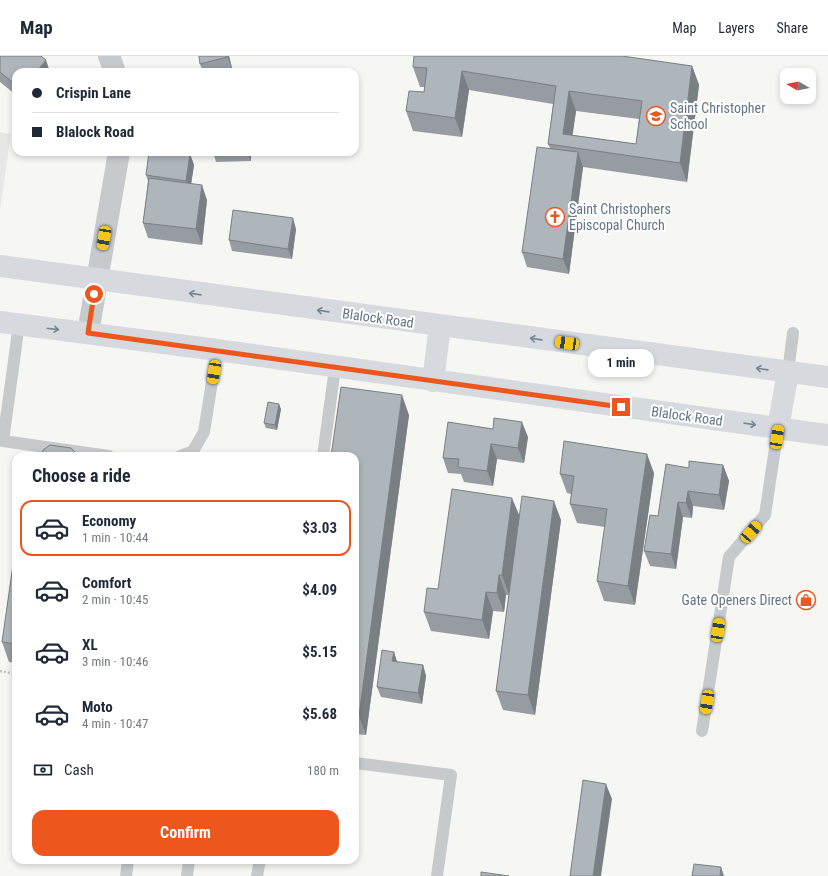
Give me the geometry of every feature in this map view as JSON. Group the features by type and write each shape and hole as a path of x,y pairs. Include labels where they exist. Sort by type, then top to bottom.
{"main road":[{"name":"Blalock Road","path":"0,266 96,281 828,377"},
{"name":"Blalock Road","path":"9,323 217,350 335,368 828,435"},
{"path":"433,381 440,326"},
{"path":"778,428 788,372"}],"street":[{"path":"109,56 114,68"},
{"path":"88,333 118,156"}],"lane":[{"path":"9,323 3,441 81,452"},
{"path":"788,372 794,333"},
{"path":"191,452 194,451 204,432 217,350"},
{"path":"324,452 335,368"},
{"path":"702,731 729,557 765,516 778,428"},
{"path":"359,764 451,776 437,876"},
{"path":"126,876 128,864"},
{"path":"187,876 188,864"},
{"path":"257,876 259,864"}],"path":[{"path":"0,671 12,673"}],"shaded area":[{"path":"0,132 11,134 0,210"}],"building":[{"path":"0,56 41,56 46,60 39,68 12,68 12,82 0,72"},
{"path":"199,56 227,56 227,57 200,64"},
{"path":"414,56 622,56 692,66 680,163 548,144 556,86 462,71 455,118 406,111 409,91 424,92 427,68 413,67","holes":["569,91 642,101 636,144 563,134"]},
{"name":"Saint Christophers Episcopal Church","path":"537,147 578,152 563,259 522,252"},
{"path":"148,156 190,156 186,181 146,175"},
{"path":"149,178 202,185 196,229 143,223"},
{"path":"233,210 293,218 288,249 229,240"},
{"path":"341,387 402,395 359,716 359,452 332,452"},
{"path":"268,402 279,404 275,425 264,423"},
{"path":"494,418 522,422 518,448 491,444 487,471 458,467 459,459 443,458 448,422 493,429"},
{"path":"564,441 647,454 628,586 597,581 607,509 570,504 574,476 560,474"},
{"path":"50,445 71,448 75,452 43,452 43,450"},
{"path":"689,461 723,465 719,495 688,491 686,503 678,502 671,554 644,551 650,515 658,516 666,464 689,468"},
{"path":"452,489 512,498 502,575 499,575 497,593 486,592 482,620 424,612 427,588 438,589"},
{"path":"522,496 554,501 528,695 496,691"},
{"path":"12,572 12,643 2,642"},
{"path":"382,650 394,652 392,661 423,665 418,693 377,687"},
{"path":"583,780 606,784 593,876 570,876"},
{"path":"694,864 721,867 720,876 692,876"},
{"path":"481,872 509,876 481,876"}],"place":[{"name":"Saint Christopher School","path":"656,116"},
{"name":"Saint Christophers Episcopal Church","path":"555,217"},
{"name":"Gate Openers Direct","path":"806,600"}],"route":[{"path":"94,294 88,333 621,407"}]}
